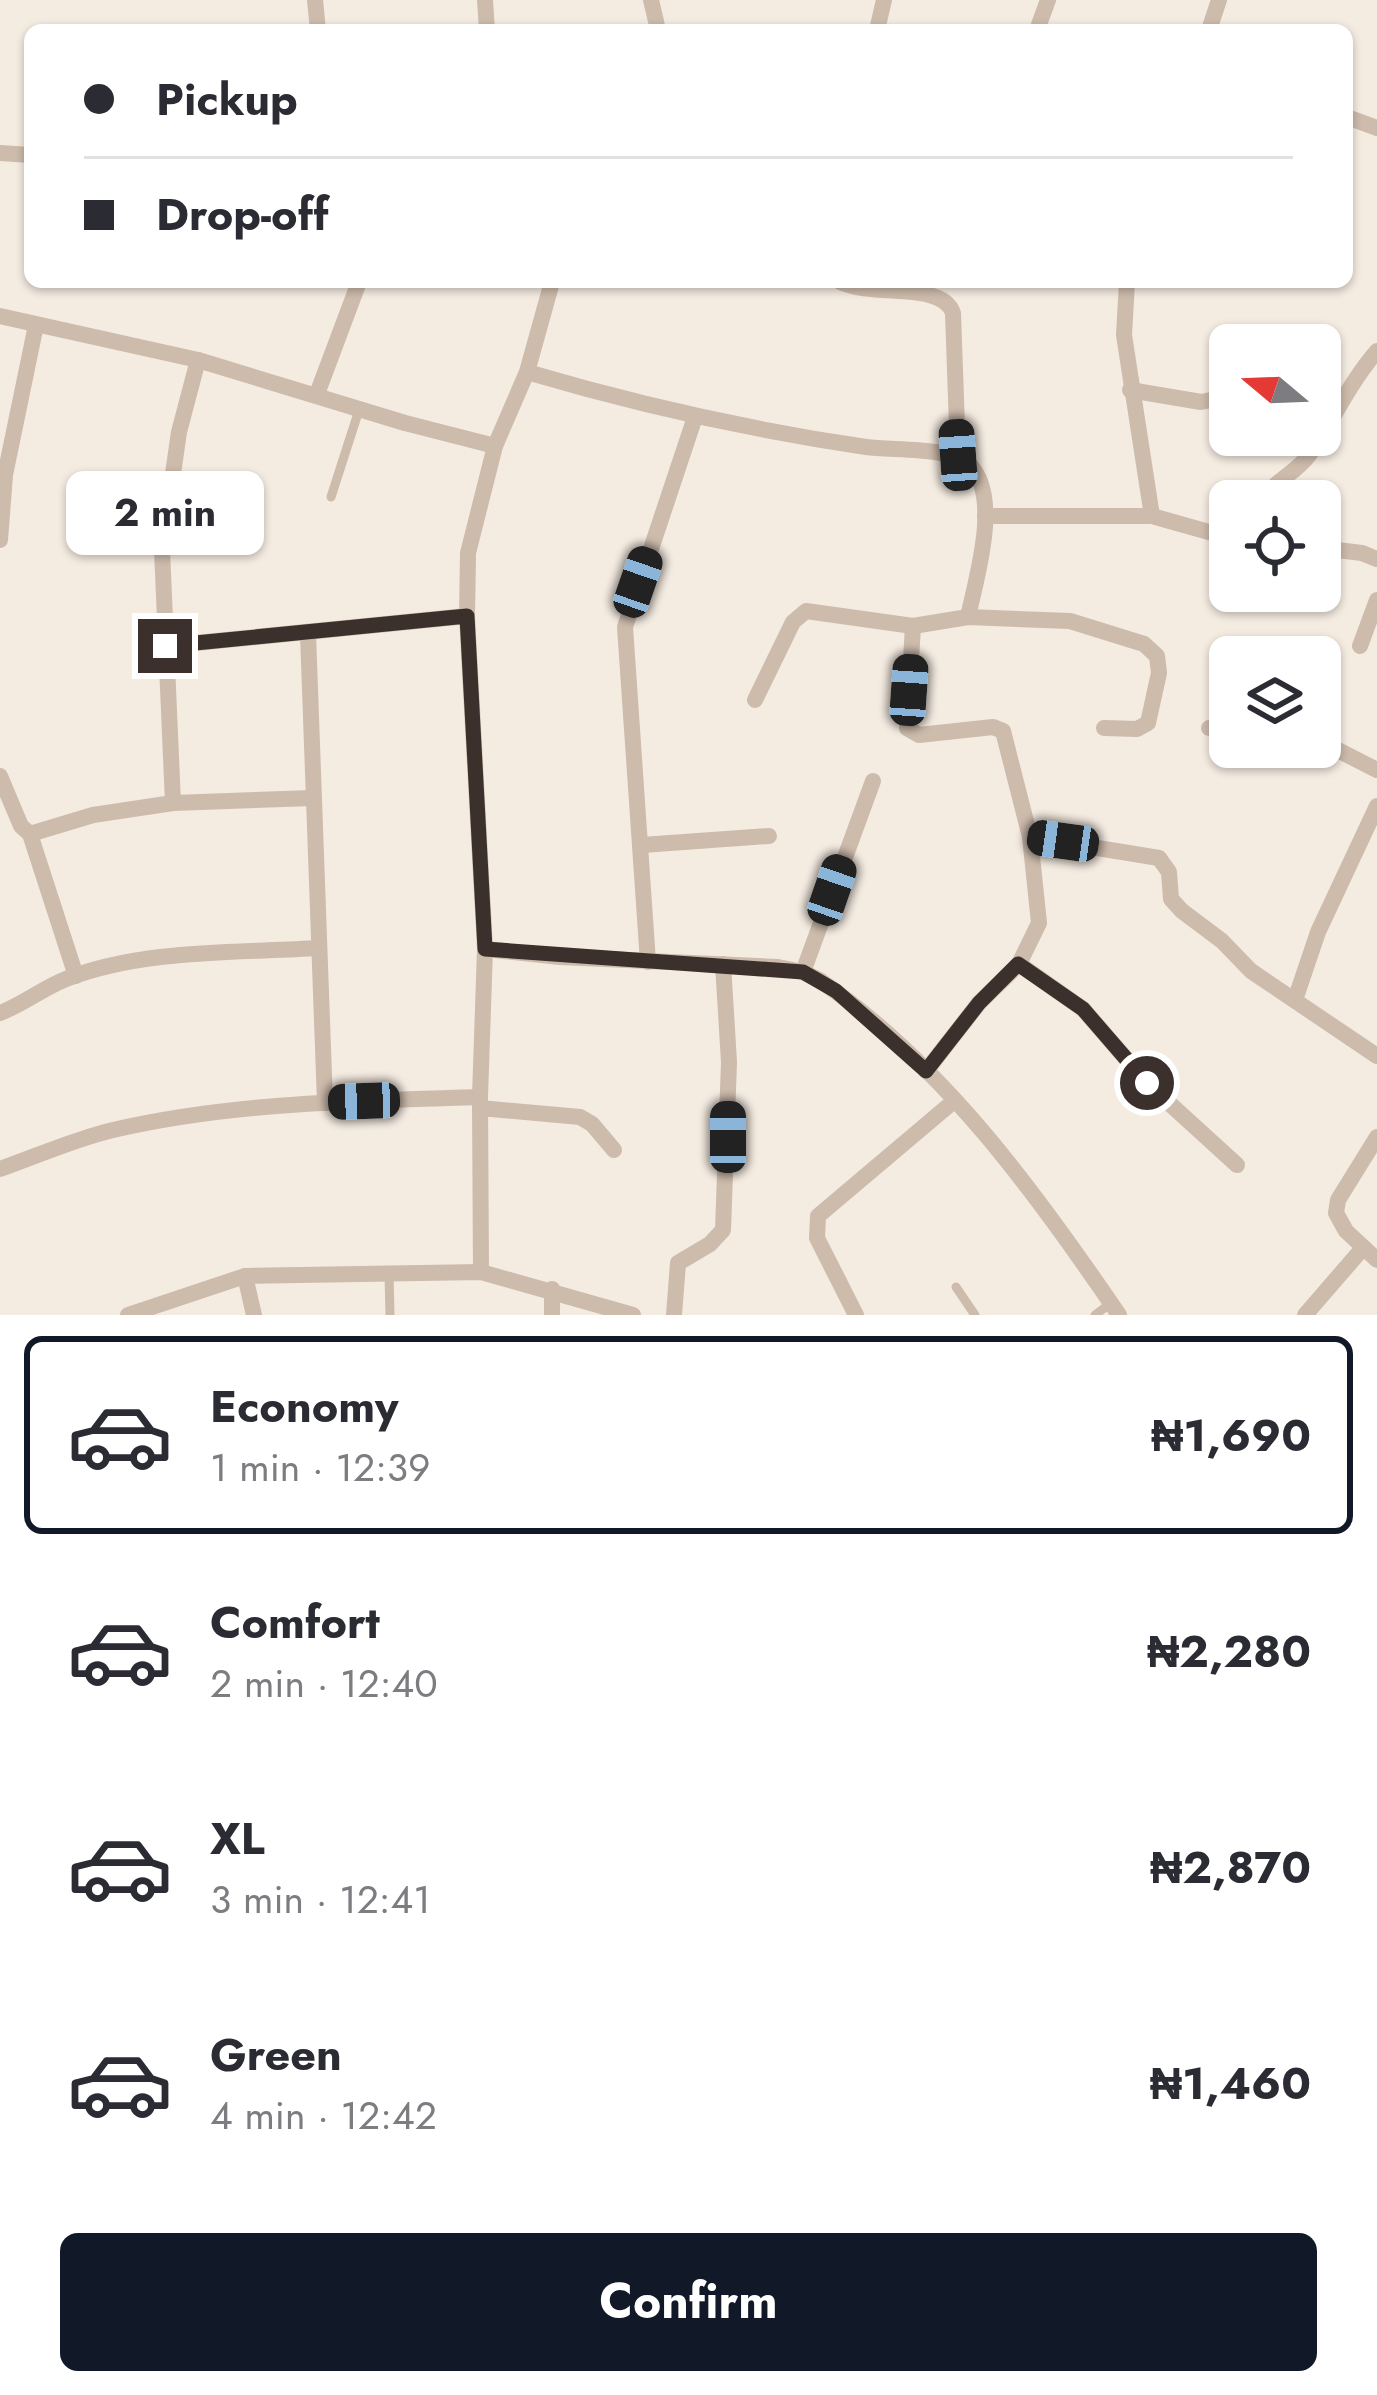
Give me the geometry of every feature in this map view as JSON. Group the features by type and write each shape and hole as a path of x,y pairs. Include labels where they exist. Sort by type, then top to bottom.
{"street":[{"path":"317,394 357,288"},
{"path":"481,1272 485,949 467,616 468,553 495,446 527,373 550,288"},
{"path":"863,288 938,294 950,302 958,455"},
{"path":"1127,288 1124,334 1130,390 1152,516"},
{"path":"0,316 198,360 495,446"},
{"path":"0,540 3,475 36,325"},
{"path":"1341,400 1377,351"},
{"path":"173,803 164,526 179,432 198,360"},
{"path":"527,373 695,417 870,448 958,455 974,470 985,516 968,617"},
{"path":"1130,390 1209,401"},
{"path":"648,962 625,627 695,417"},
{"path":"1279,480 1309,456"},
{"path":"985,516 1152,516 1209,532"},
{"path":"1341,550 1377,559"},
{"path":"1360,646 1377,600"},
{"path":"754,700 799,613 806,610 913,626 968,617 1070,621 1144,644 1157,656 1160,673 1148,723 1137,729 1104,728"},
{"path":"165,646 467,616"},
{"path":"913,626 910,733 993,727 1003,731 1030,837 1039,923 1018,964 979,1003 926,1071"},
{"path":"308,634 325,1102"},
{"path":"1341,752 1377,770"},
{"path":"0,776 21,826 30,834 76,976"},
{"path":"803,972 873,781"},
{"path":"30,834 93,815 173,803 312,798"},
{"path":"1295,1000 1331,902 1377,806"},
{"path":"642,845 770,836"},
{"path":"1030,837 1160,858 1169,872 1171,899 1182,911 1222,941 1251,971 1377,1056"},
{"path":"0,1013 76,976 164,959 318,948"},
{"path":"485,949 803,972 836,991 926,1071 1005,1156 1108,1311"},
{"path":"674,1315 678,1263 710,1244 723,1230 729,1062 723,964"},
{"path":"1018,964 1083,1009 1147,1083 1237,1166"},
{"path":"856,1315 817,1238 818,1216 954,1101"},
{"path":"0,1169 108,1131 150,1122 325,1102 480,1102 580,1117 614,1150"},
{"path":"1305,1315 1370,1254 1346,1231 1336,1213 1338,1200 1377,1137"},
{"path":"128,1315 245,1276 481,1272 633,1315"},
{"path":"245,1276 254,1315"},
{"path":"552,1289 553,1315"}],"lane":[{"path":"331,497 359,410"},
{"path":"389,1274 390,1315"},
{"path":"956,1287 975,1315"}],"route":[{"path":"165,646 467,616 485,949 803,972 836,991 926,1071 979,1003 1018,964 1083,1009 1147,1083"}]}
